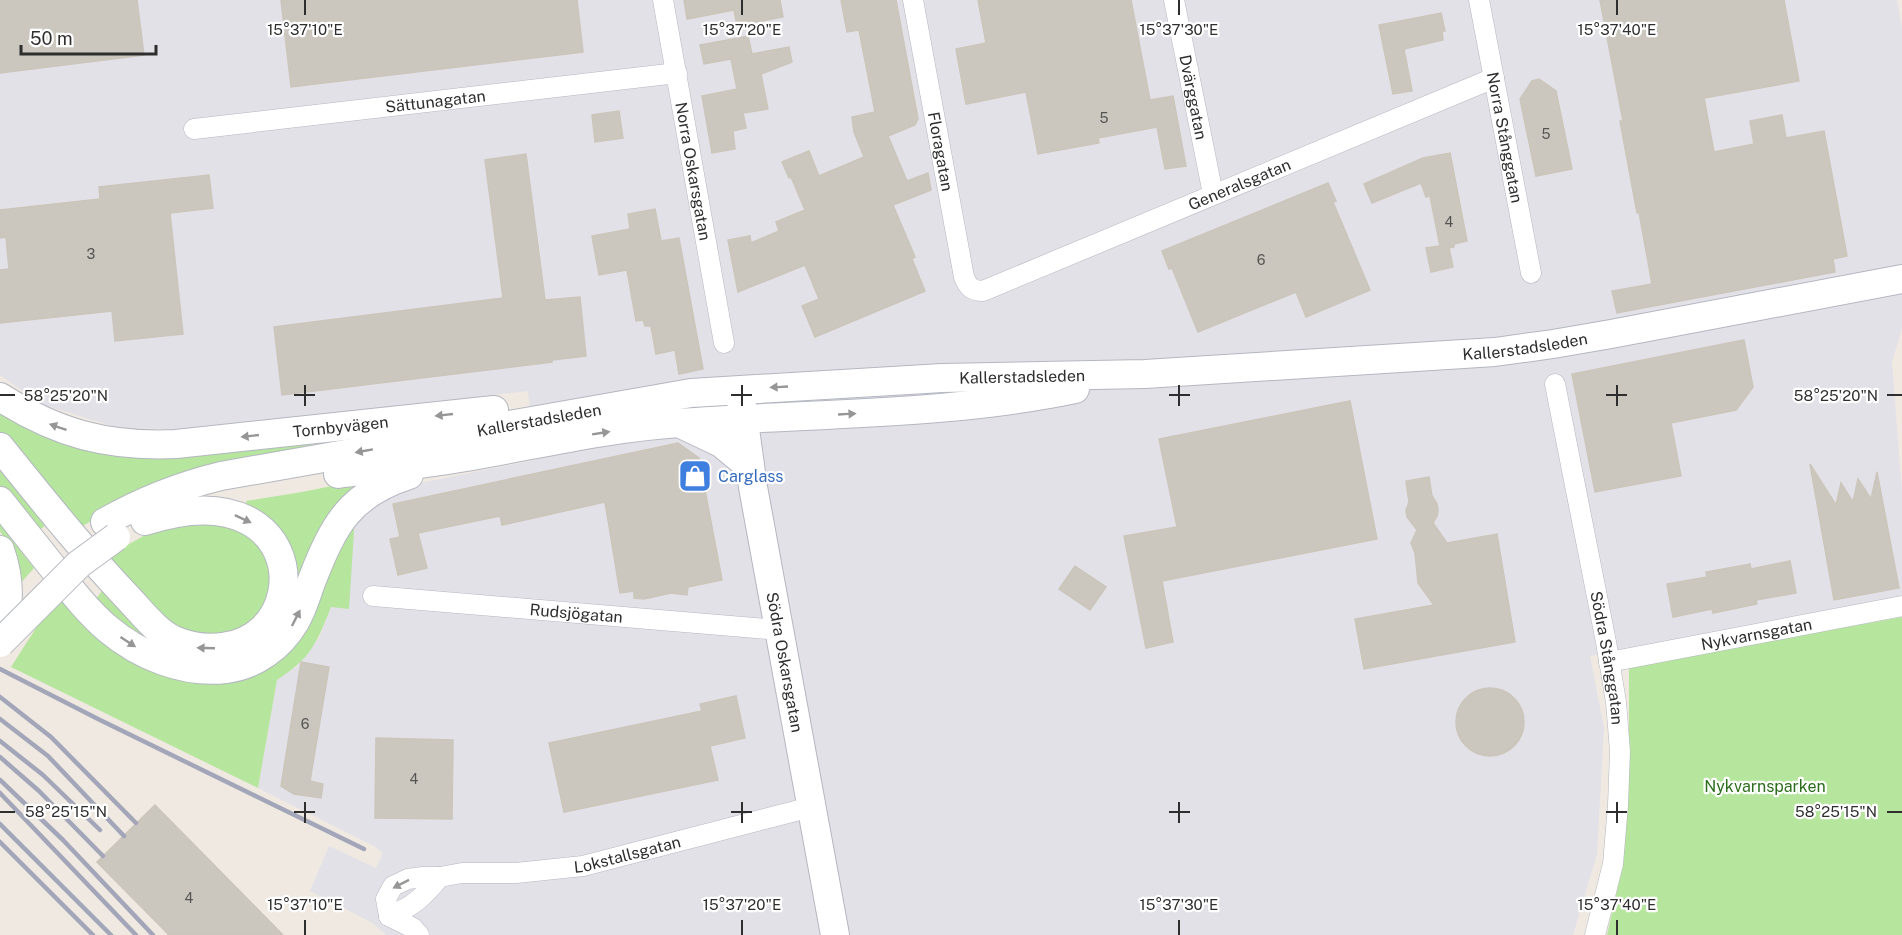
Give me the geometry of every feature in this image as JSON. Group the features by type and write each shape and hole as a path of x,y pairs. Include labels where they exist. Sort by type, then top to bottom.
{"main road":[{"name":"Kallerstadsleden","path":"110,530 134,506 164,493 221,476 691,393 942,378 1145,374 1495,352 1565,342 1902,279"},
{"name":"Kallerstadsleden","path":"2,634 43,572 65,551 110,530 145,521 183,503 355,472 457,459 614,430 679,423 940,408 1042,396 1145,374"},
{"name":"Södra Oskarsgatan","path":"740,389 752,477 835,935"},
{"name":"Tornbyvägen","path":"0,398 46,423 77,434 107,441 142,445 176,444 603,399 691,393"},
{"path":"679,423 721,443 752,477 771,435 789,417"},
{"path":"0,447 114,584 157,629 192,647 211,649 248,641 274,618 283,585 283,569 279,554 261,530 248,520 212,511 160,516 145,521"},
{"path":"0,501 83,605 109,630 133,646 175,665 215,670 234,668 254,660 272,650 286,636 297,619 321,555 335,529 351,508 372,490 392,480 457,459"},
{"path":"0,550 9,597 2,634"}],"street":[{"name":"Norra Oskarsgatan","path":"663,0 724,343"},
{"name":"Floragatan","path":"913,0 964,277 972,290 983,291"},
{"name":"Dvärggatan","path":"1174,0 1213,194"},
{"name":"Norra Stånggatan","path":"1479,0 1531,273"},
{"name":"Sättunagatan","path":"194,129 677,73"},
{"name":"Generalsgatan","path":"983,291 1494,78"},
{"name":"Södra Stånggatan","path":"1554,384 1609,662 1616,702 1620,751 1613,864 1595,935"},
{"name":"Rudsjögatan","path":"373,596 779,630"},
{"name":"Nykvarnsgatan","path":"1609,662 1902,606"},
{"name":"Lokstallsgatan","path":"419,935 413,928 389,916 407,909 440,877 462,873 516,873 583,866 811,807"}],"shaded area":[{"path":"0,0 1897,0 1902,28 1902,328 1892,362 1902,492 1902,599 1590,656 1604,728 1597,854 1573,935 386,935 371,922 310,891 329,846 376,868 383,853 374,846 258,788 277,680 297,666 319,638 331,607 355,516 415,484 535,460 528,391 187,430 115,427 41,404 0,375"}],"green space":[{"path":"550,409 111,509 81,527 0,433 0,411 73,443"},
{"path":"0,463 49,523 35,533 0,486"},
{"path":"357,481 358,490 299,590 247,510 246,501"},
{"path":"355,516 349,609 331,607 311,649 297,665 277,680 258,788 11,667 45,614 60,598 216,682"},
{"path":"195,520 244,527 271,561 269,606 230,638 180,632 104,563 124,547 154,530"},
{"path":"0,524 34,568 18,586 7,543 0,531"},
{"path":"105,587 150,634 142,643 96,599"},
{"name":"Nykvarnsparken","path":"1902,617 1902,935 1607,935 1622,869 1629,753 1629,666"}],"building":[{"path":"0,0 137,0 144,55 0,73"},
{"path":"281,0 577,0 583,52 291,87"},
{"path":"684,0 780,0 783,17 737,26 734,10 687,19"},
{"path":"841,0 896,0 918,119 915,125 888,136 907,181 928,173 931,190 893,205 915,257 912,259 925,291 815,337 802,306 819,299 805,265 738,292 728,240 750,236 751,243 779,231 776,222 805,210 782,162 809,151 819,176 864,157 854,132 852,117 875,112 859,30 847,32"},
{"path":"978,0 1131,0 1150,100 1173,96 1186,166 1165,169 1157,127 1098,138 1099,143 1038,154 1026,92 966,104 956,49 986,43"},
{"path":"1600,0 1784,0 1799,81 1704,98 1714,152 1754,144 1750,121 1782,115 1786,138 1824,131 1847,256 1833,259 1835,272 1617,313 1612,291 1652,284 1620,121 1623,121"},
{"path":"1441,13 1445,31 1442,31 1443,40 1404,49 1412,91 1393,94 1379,25"},
{"path":"748,36 752,54 789,47 792,62 761,74 768,109 743,113 746,128 733,131 735,149 712,153 702,96 737,89 731,59 704,64 700,45"},
{"path":"1539,79 1556,91 1572,169 1536,176 1520,99 1532,81"},
{"path":"619,111 623,138 595,142 592,115"},
{"path":"1450,153 1467,241 1454,244 1454,247 1449,248 1453,267 1431,272 1426,248 1440,246 1430,196 1426,197 1421,183 1372,203 1364,184 1423,158"},
{"path":"526,154 545,300 580,297 586,356 282,395 274,327 503,298 485,160"},
{"path":"209,175 213,208 170,213 183,334 115,341 112,311 0,323 0,270 9,269 6,237 0,238 0,210 100,199 99,187"},
{"path":"1328,183 1336,201 1333,202 1370,290 1306,317 1296,292 1198,332 1172,268 1169,269 1162,251"},
{"path":"655,209 661,241 679,238 703,369 679,374 675,350 656,354 651,326 645,326 643,320 636,321 627,270 599,275 592,236 630,229 628,214"},
{"path":"1744,340 1753,387 1736,410 1671,423 1681,476 1595,492 1572,374"},
{"path":"1350,401 1377,539 1162,581 1173,642 1146,648 1124,536 1177,527 1159,439"},
{"path":"678,443 699,458 722,580 688,587 687,595 671,593 644,599 634,598 634,591 620,593 605,502 502,525 500,516 418,533 427,568 398,575 390,539 400,537 393,504"},
{"path":"1810,464 1836,505 1841,483 1853,502 1858,479 1871,499 1877,472 1899,588 1834,600"},
{"path":"1429,477 1432,496 1438,510 1433,523 1447,543 1497,534 1515,642 1364,669 1355,619 1434,605 1418,583 1415,553 1411,543 1417,530 1407,517 1406,510 1409,502 1406,481"},
{"path":"1790,561 1796,593 1756,600 1757,604 1713,613 1712,609 1673,617 1667,584 1707,577 1706,572 1750,564 1751,569"},
{"path":"1075,566 1106,587 1090,610 1059,589"},
{"path":"301,662 329,667 310,781 323,784 321,798 294,794 281,786"},
{"path":"1490,688 1503,691 1514,698 1521,709 1524,722 1521,735 1514,746 1503,753 1490,756 1477,753 1466,746 1459,735 1456,722 1459,709 1466,698 1477,691"},
{"path":"736,696 745,738 710,746 718,780 564,812 549,743 702,711 700,704"},
{"path":"376,738 453,740 452,819 375,818"},
{"path":"155,805 283,935 169,935 97,862"}],"railway":[{"path":"0,669 364,849"},
{"path":"0,697 51,737 136,823"},
{"path":"0,719 48,756 124,836"},
{"path":"0,741 43,775 100,830"},
{"path":"0,757 39,791 103,856"},
{"path":"0,780 63,840 153,935"},
{"path":"0,793 136,935"},
{"path":"0,824 111,935"},
{"path":"0,842 93,935"}],"place":[{"name":"Carglass","path":"695,476"}]}
